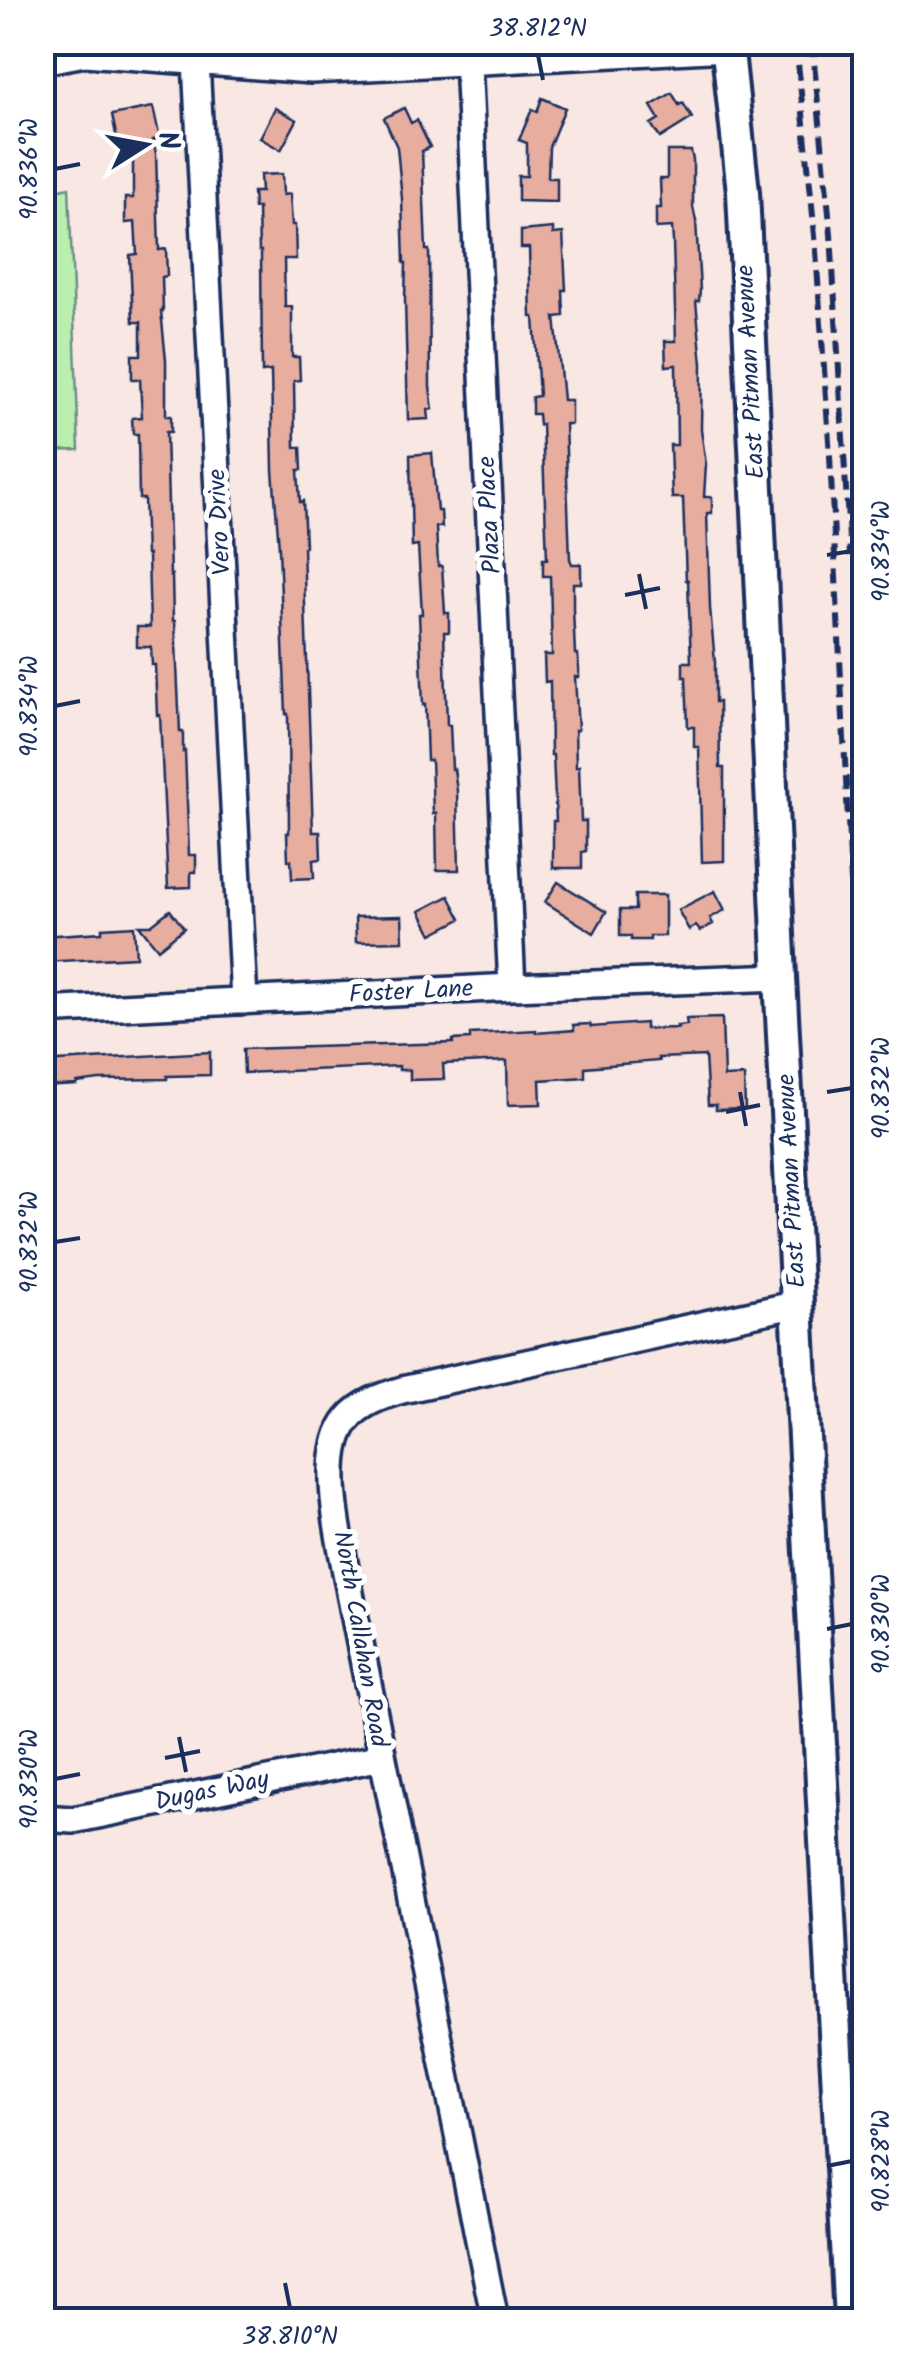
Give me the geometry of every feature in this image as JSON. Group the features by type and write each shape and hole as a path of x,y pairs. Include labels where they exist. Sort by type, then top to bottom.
{"street":[{"path":"42,62 85,53 196,52 312,70 466,51 728,45"},
{"name":"East Pitman Avenue","path":"728,45 743,192 850,2320"},
{"name":"Plaza Place","path":"466,51 512,987"},
{"name":"Vero Drive","path":"196,52 244,1001"},
{"name":"Foster Lane","path":"42,1011 780,977"},
{"name":"North Callahan Road","path":"495,2320 350,1593 331,1474 334,1443 346,1420 369,1402 402,1390 798,1304"},
{"name":"Dugas Way","path":"42,1818 73,1820 382,1756"}],"green space":[{"path":"69,187 79,450 43,451 43,193"}],"building":[{"path":"672,93 692,118 660,138 651,124 659,119 651,106"},
{"path":"542,98 565,108 549,147 548,178 557,178 557,202 518,201 518,176 527,176 527,143 519,140 532,109 537,112"},
{"path":"153,107 160,139 153,140 159,250 166,249 167,276 162,277 161,311 166,416 171,416 171,432 166,432 170,576 180,732 185,751 189,855 196,855 191,887 168,888 155,665 151,647 137,647 137,627 150,627 144,499 139,499 138,434 133,434 132,418 142,417 140,379 132,379 132,355 141,355 141,322 133,322 130,255 137,254 135,222 125,223 125,198 133,198 133,158 127,159 125,148 119,149 112,115"},
{"path":"275,108 297,120 281,150 260,138"},
{"path":"404,108 411,123 417,120 430,147 422,151 433,409 428,410 429,419 408,420 402,199 397,147 384,118"},
{"path":"667,151 691,151 693,160 700,290 696,301 702,364 701,430 706,464 704,497 712,497 712,513 707,513 710,608 715,702 719,702 720,768 724,768 724,861 702,862 699,747 694,747 694,727 688,727 683,677 683,662 691,662 688,580 683,498 672,498 670,445 677,445 676,365 666,366 665,341 676,341 673,241 672,227 656,228 656,208 661,208 660,179 667,179"},
{"path":"282,174 283,195 290,194 295,225 296,259 284,259 285,307 292,307 292,357 299,357 300,380 294,381 295,447 301,447 302,470 298,470 305,546 313,832 320,832 321,859 313,860 314,878 292,879 288,860 288,714 271,371 262,372 261,251 253,192 261,192 260,175"},
{"path":"553,228 553,234 563,233 566,290 564,316 555,317 563,400 571,400 571,424 565,424 570,559 572,564 581,564 581,583 573,583 573,608 579,670 579,677 575,677 576,767 579,766 581,821 586,821 582,868 553,868 556,821 550,681 545,682 544,655 552,655 550,576 543,576 543,559 547,559 542,424 539,425 538,414 532,414 532,397 539,396 529,248 521,248 521,231"},
{"path":"432,453 442,527 436,527 438,566 442,566 445,613 449,613 449,632 444,632 447,725 457,791 459,870 437,870 436,813 433,814 423,705 418,546 412,547 410,455"},
{"path":"558,882 606,912 594,933 545,902"},
{"path":"715,891 725,910 710,918 713,924 700,931 696,926 689,930 678,910"},
{"path":"635,895 665,895 665,936 631,940 631,936 620,936 620,910 635,910"},
{"path":"449,896 461,919 432,934 420,911"},
{"path":"170,910 184,928 158,949 139,925 151,925"},
{"path":"402,916 403,941 356,942 355,917"},
{"path":"134,926 136,957 42,962 42,936"},
{"path":"722,1018 724,1077 744,1076 745,1109 716,1110 716,1105 708,1105 705,1056 585,1067 585,1077 540,1080 541,1104 508,1105 507,1061 443,1064 444,1079 410,1080 410,1070 399,1070 399,1066 244,1073 243,1049 453,1043 470,1039 470,1034 574,1030 573,1025 590,1024 591,1027 645,1023 645,1029 678,1028 687,1025 686,1019"},
{"path":"210,1052 210,1075 42,1087 42,1062"}],"railway":[{"path":"796,42 815,236 830,456 864,1144"},
{"path":"812,42 831,234 850,556"}]}
